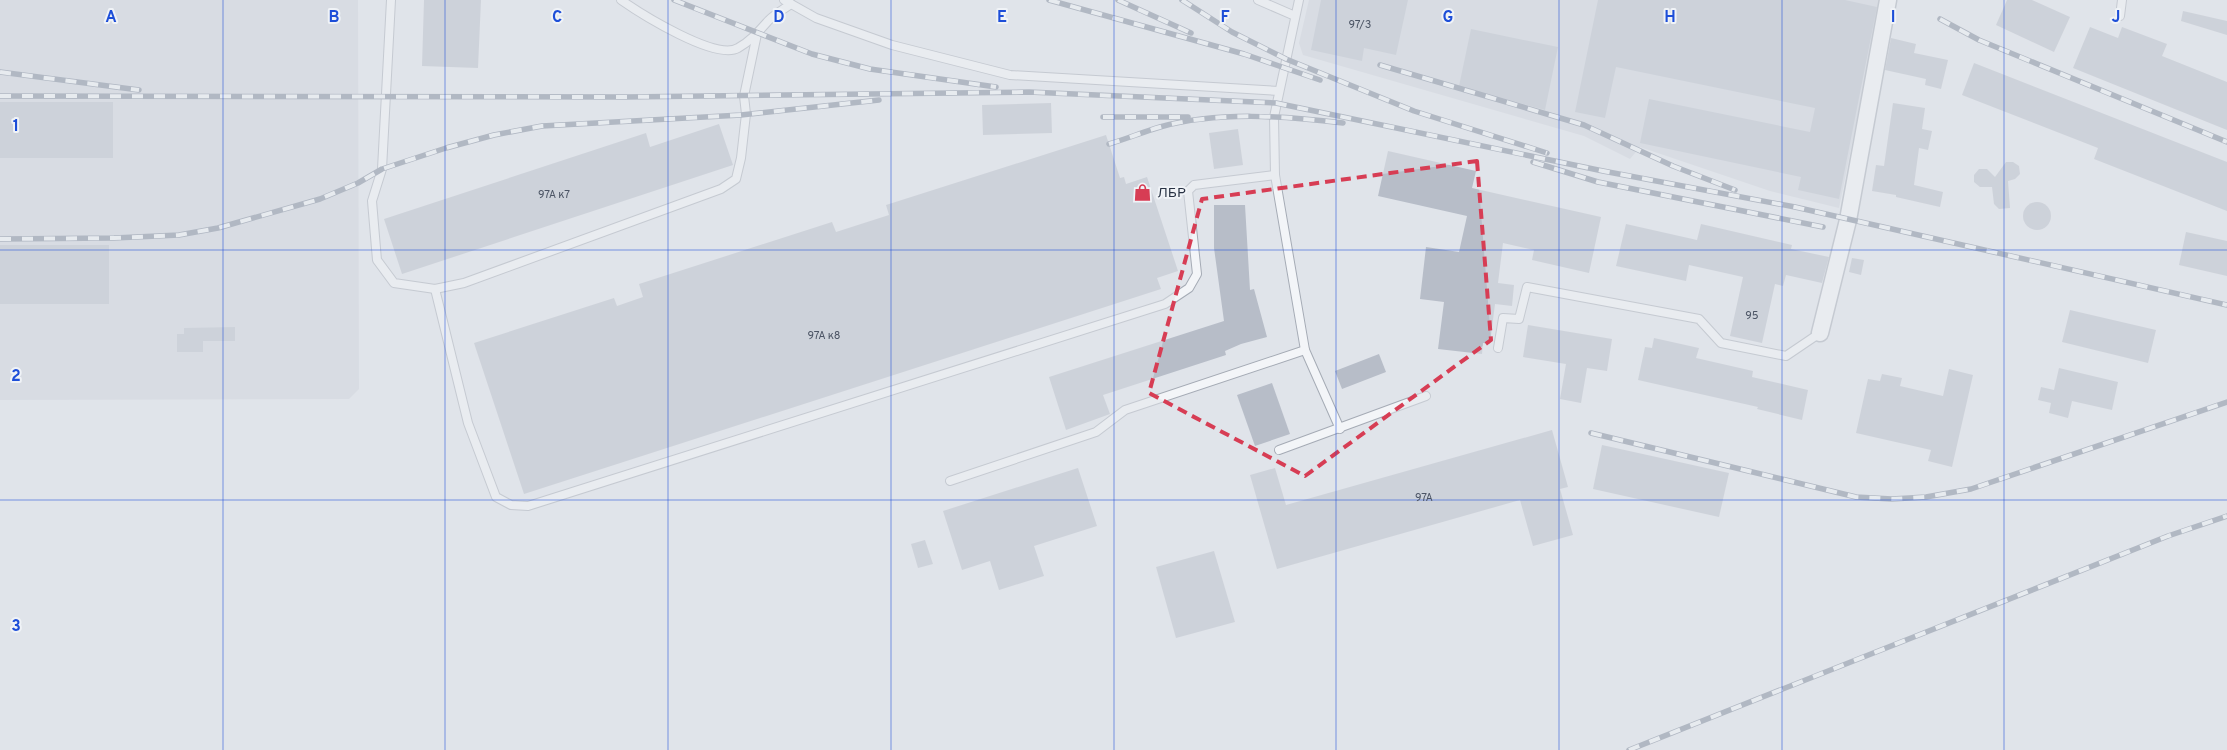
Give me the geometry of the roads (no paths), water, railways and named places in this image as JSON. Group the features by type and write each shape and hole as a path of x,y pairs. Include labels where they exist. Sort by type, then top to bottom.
{"street":[{"path":"1820,333 1848,220 1888,0"}],"lane":[{"path":"391,0 382,169 372,202 377,260 394,283 435,289 464,283 721,189 736,179 741,158 746,114 744,96 758,34"},
{"path":"621,0 674,32 709,48 736,50 758,34 770,19 788,2 816,18 892,45 1010,75 1279,90"},
{"path":"1258,0 1295,16"},
{"path":"1299,0 1274,117 1275,176 1305,350 1340,429"},
{"path":"2120,16 2122,0"},
{"path":"435,289 468,423 496,498 511,505 528,506 1165,304 1189,288 1197,274 1188,191 1194,185 1275,176"},
{"path":"1498,348 1503,318 1519,319 1527,287 1699,319 1721,343 1786,356 1820,333"},
{"path":"950,481 1096,432 1124,410 1305,350"},
{"path":"1279,450 1426,396"}],"railway":[{"path":"674,0 812,54 870,69 996,87"},
{"path":"1049,0 1244,54 1320,80"},
{"path":"1118,0 1191,33"},
{"path":"1182,0 1232,32 1286,59 1414,111 1547,153"},
{"path":"1940,19 1979,40 2227,142"},
{"path":"1380,65 1584,125 1673,166 1735,190"},
{"path":"0,72 139,90"},
{"path":"0,96 626,97 1029,92 1276,103 1603,171 1795,207 2227,305"},
{"path":"0,239 114,238 179,235 218,228 320,199 358,183 382,169 446,148 494,135 542,126 741,115 879,100"},
{"path":"1109,144 1160,127 1205,119 1251,116 1298,118 1343,123"},
{"path":"1103,117 1188,117"},
{"path":"1533,162 1598,182 1823,227"},
{"path":"1591,433 1856,497 1892,499 1926,497 1971,489 2227,402"},
{"path":"1629,750 2168,536 2227,516"}],"place":[{"name":"ЛБР","path":"1143,192"}]}
